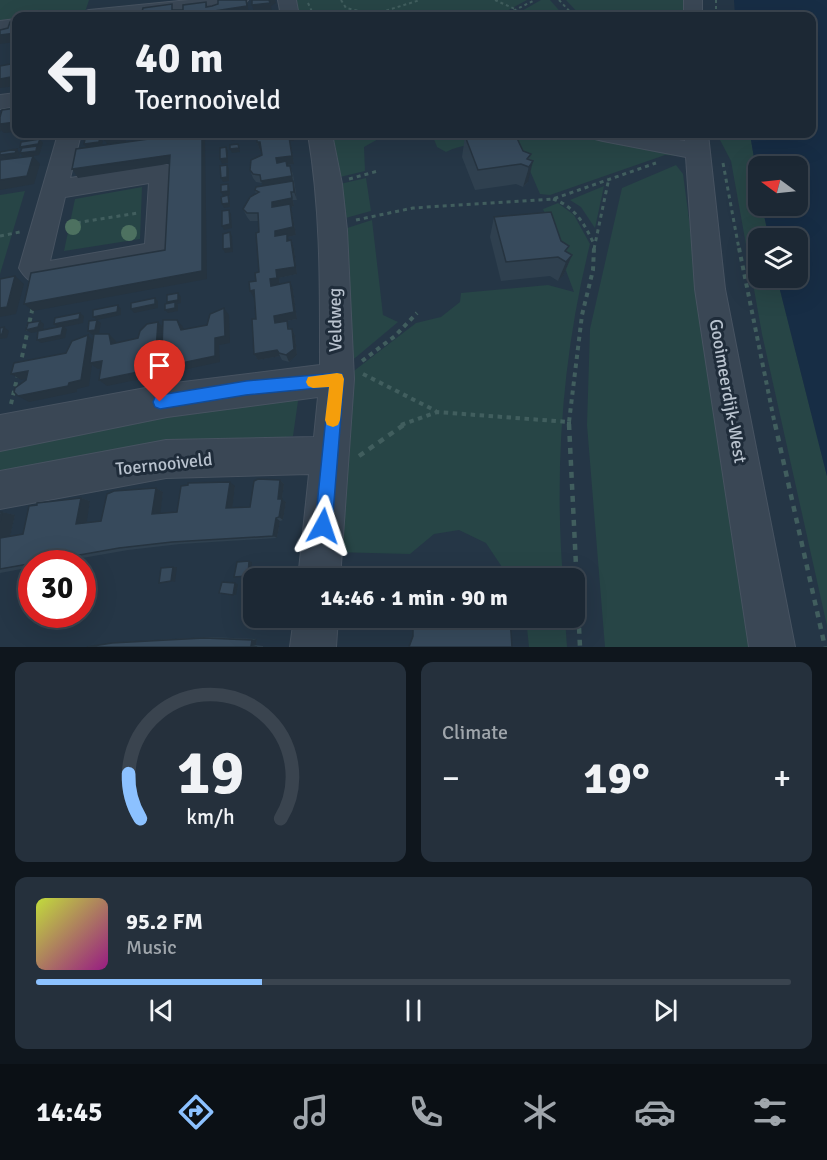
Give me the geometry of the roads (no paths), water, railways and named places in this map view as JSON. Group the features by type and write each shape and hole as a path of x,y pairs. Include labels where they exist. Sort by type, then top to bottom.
{"street":[{"path":"97,12 238,0"},
{"path":"54,190 162,172 158,252 41,274 34,268 45,228 54,190 68,138"},
{"name":"Veldweg","path":"320,568 329,461 342,373 329,184 321,138"},
{"path":"623,138 704,154"},
{"name":"Gooimeerdijk-West","path":"704,154 710,289 772,647"},
{"path":"2,433 96,412 342,373"},
{"name":"Toernooiveld","path":"0,490 166,459 329,461"},
{"path":"313,647 314,628"}],"water":[{"path":"734,0 827,0 827,476 780,288 808,288 808,228 767,228 764,216 808,216 808,156 754,156 751,138 816,138 816,12 735,12"}]}
